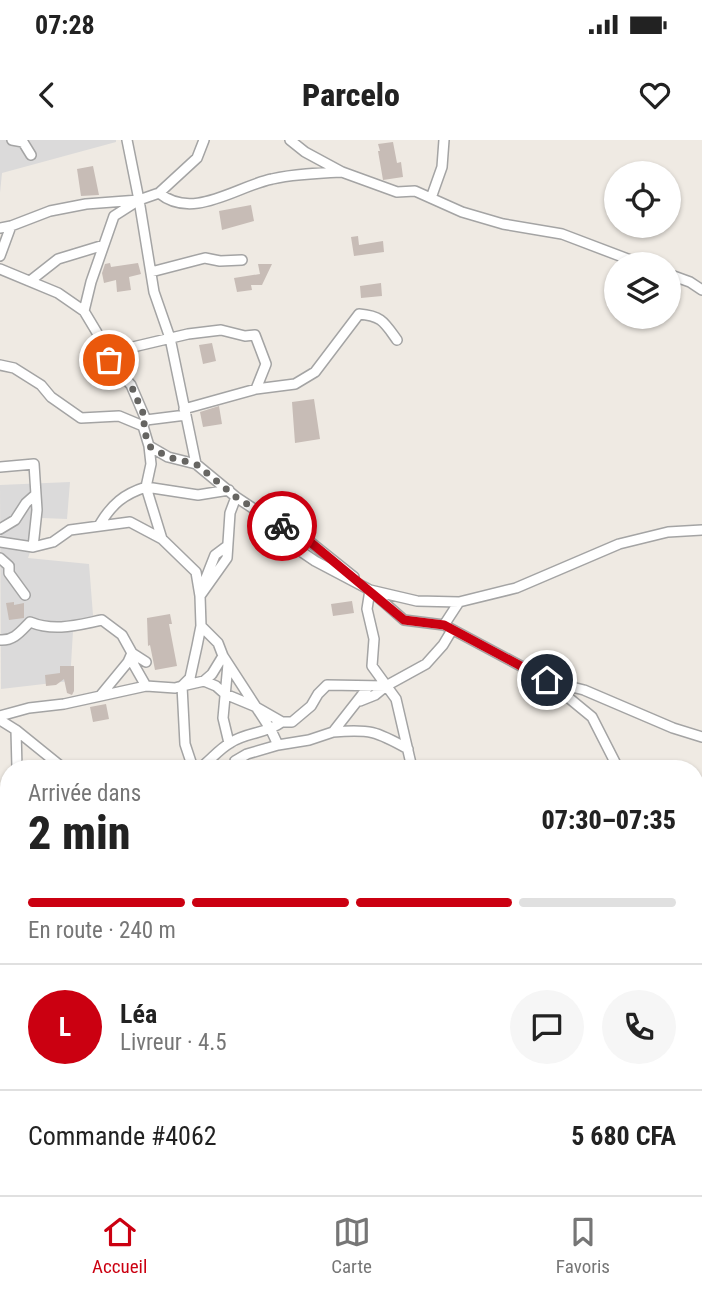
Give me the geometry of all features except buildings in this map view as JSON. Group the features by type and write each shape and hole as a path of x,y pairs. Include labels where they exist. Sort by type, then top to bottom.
{"street":[{"path":"12,140 23,142 31,155"},
{"path":"127,140 154,292 170,338 196,464"},
{"path":"84,311 114,216 139,200 159,193 197,158 204,140"},
{"path":"290,140 305,152 342,172 397,192 415,191 461,212 503,224 562,234 609,252"},
{"path":"431,198 442,167 444,140"},
{"path":"159,193 166,198 189,203 207,202 269,179 342,172"},
{"path":"0,228 50,211 86,204 139,200"},
{"path":"0,256 11,226"},
{"path":"30,281 58,259 104,245"},
{"path":"151,272 205,258 220,261 242,260"},
{"path":"1,272 58,293 84,311 105,346 109,360 131,385 149,446 150,464 146,487 162,539"},
{"path":"681,279 702,290"},
{"path":"0,365 14,368 41,385 51,397 81,418 119,416 144,423 256,389 295,384 315,372 359,314 374,315 384,321 397,340"},
{"path":"105,346 134,347 221,330 245,336 256,335 266,365 256,389"},
{"path":"149,446 168,457 196,464 236,497 275,523 290,544 315,561 370,590 404,620 448,628 547,680 592,717 614,760"},
{"path":"0,467 34,464 37,510 33,547"},
{"path":"100,524 110,508 125,494 146,487 198,495 229,490"},
{"path":"0,529 15,520 35,495"},
{"path":"200,596 227,558 230,513 236,497"},
{"path":"0,542 33,547 53,542 70,530 130,522 162,539 195,572 200,596 201,626 190,678 182,686 185,744 190,760"},
{"path":"370,590 417,601 459,603 516,588 618,544 668,532 702,530"},
{"path":"0,558 9,566 9,573 25,595"},
{"path":"370,590 367,609 374,639 372,666 396,699 410,760"},
{"path":"357,702 426,664 443,645 459,603"},
{"path":"0,640 16,636 30,622 51,628 102,620 122,635 146,686"},
{"path":"201,626 218,643 225,660 278,745"},
{"path":"132,653 146,662"},
{"path":"99,696 128,662 132,653"},
{"path":"0,718 29,708 64,705 146,686 175,688 204,681 225,660"},
{"path":"225,660 223,718 229,743"},
{"path":"547,680 584,690 673,728 702,737"},
{"path":"204,681 282,722 292,722 311,706 327,685 386,686"},
{"path":"334,732 369,686"},
{"path":"0,718 53,760"},
{"path":"209,760 229,743 271,730 282,722"},
{"path":"16,730 17,760"},
{"path":"241,760 247,754 334,732 365,730 380,733 408,749"},
{"path":"237,760 244,737"}],"shaded area":[{"path":"0,140 116,142 2,173 0,193"},
{"path":"70,482 67,519 42,518 28,558 89,564 94,628 73,631 70,681 1,689 0,485"}],"way so far":[{"path":"109,360 131,385 146,420 143,426 149,446 168,457 196,464 236,497 282,526"}],"route":[{"path":"282,526 309,541 404,620 444,625 547,680"}]}
